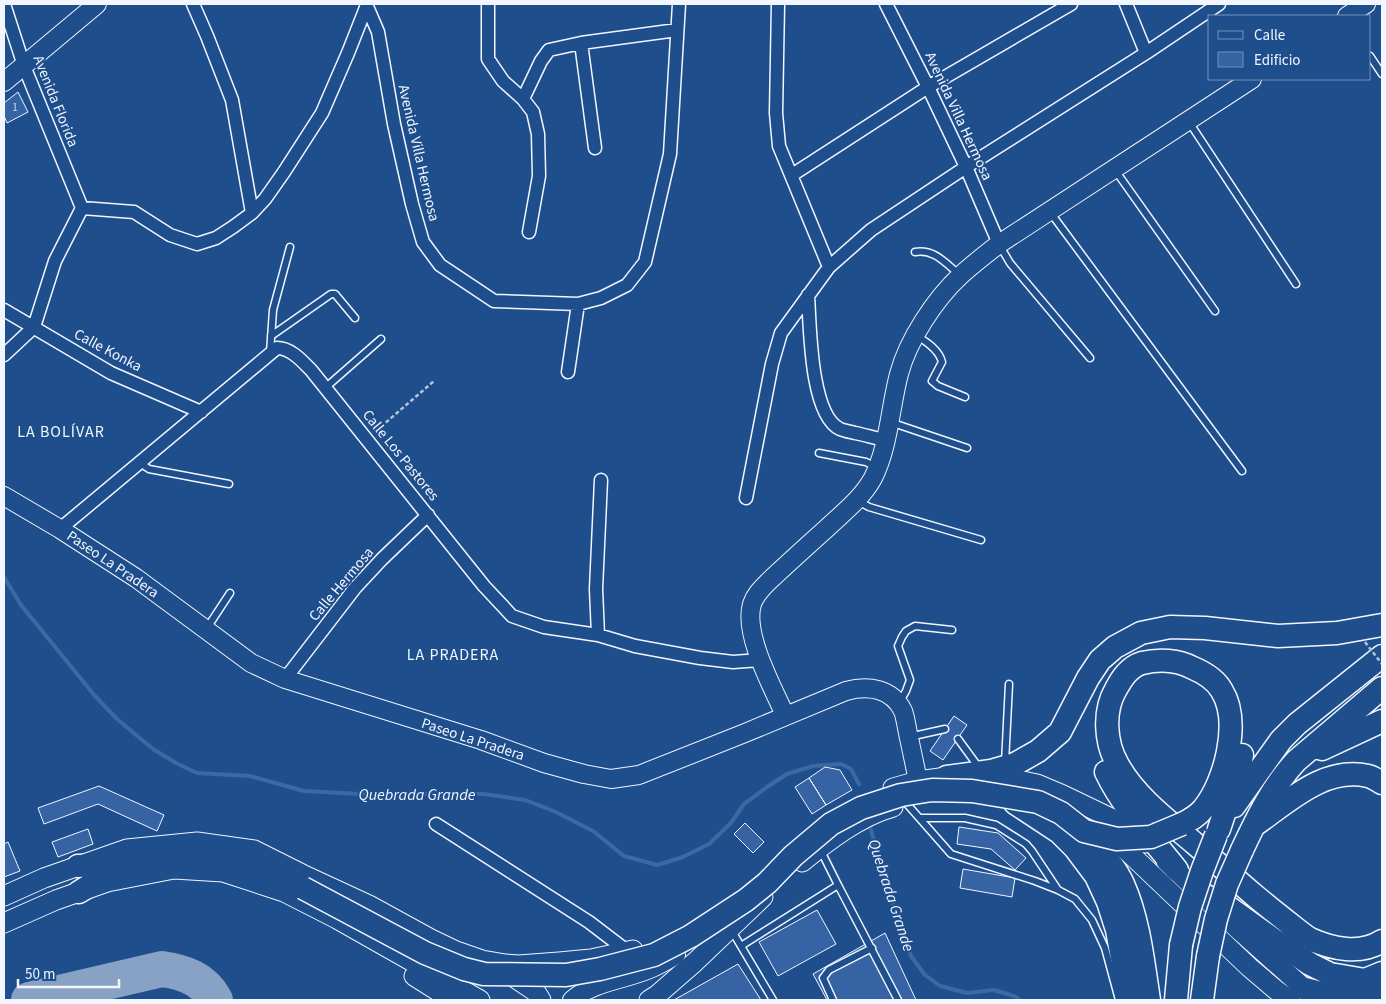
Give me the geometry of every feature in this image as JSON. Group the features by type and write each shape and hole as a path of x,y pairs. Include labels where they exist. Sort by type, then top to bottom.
{"highway":[{"path":"947,777 1005,767 1015,764 1038,751 1060,732 1088,678 1100,660 1115,647 1141,633 1170,627 1205,628 1278,636 1337,634 1382,625"},
{"path":"1176,1000 1181,945 1190,907 1240,766 1245,727 1242,700 1222,668 1208,659 1179,650 1156,648 1134,654 1118,666 1110,676 1099,695 1095,728 1101,760 1110,781 1177,870"},
{"path":"1218,832 1281,740 1374,649"},
{"path":"1084,831 1117,839 1151,837 1182,824 1204,808 1223,770 1231,740 1230,712 1222,691 1209,676 1186,664 1161,660 1140,664 1125,674 1113,693 1107,713 1108,735 1117,764 1131,785 1170,823 1235,878 1279,916 1308,938 1331,947 1356,950 1367,948 1382,941"},
{"path":"1202,1000 1208,956 1216,919 1227,884 1270,794 1296,761 1382,688"},
{"path":"1296,761 1382,721"},
{"path":"1256,820 1293,784 1328,763 1358,762 1378,767 1382,770"},
{"path":"1256,820 1310,786 1331,776 1348,774 1369,776 1382,783"},
{"path":"78,866 168,858 193,859 249,868 303,888 425,953 464,969 484,974 566,975 600,969 654,955 690,936 746,900 831,824 862,808 901,795 932,790 972,791 1038,802 1061,814 1084,831 1105,856 1122,882 1134,912 1149,1000"},
{"path":"1015,803 1059,832 1075,848 1096,876 1108,902 1117,930 1132,1000"},
{"path":"79,892 111,872 139,862"},
{"path":"1202,894 1228,907 1310,964 1330,974 1365,980 1382,973"},
{"path":"1304,996 1339,998 1368,996 1382,992"}],"main road":[{"path":"4,896 44,878 126,849 198,842 254,850 369,905 448,947 482,960 519,965 591,959 627,952 664,941 691,928 722,906 766,870 801,836 826,817 860,800 918,781 947,777 1007,778 1037,784 1063,794 1115,820 1177,870 1304,996"},
{"path":"658,997 792,869 845,830 884,810 926,799 968,798 1015,803 1093,829 1125,849 1249,967 1304,996"},
{"path":"4,923 56,900 107,882 174,869 223,872 284,892 337,919 480,1000"},
{"path":"337,919 375,951 452,1000"},
{"path":"490,961 536,992 541,1000"}],"street":[{"name":"Avenida Florida","path":"4,4 24,66 82,208"},
{"path":"4,82 96,4"},
{"path":"193,4 232,100 252,213"},
{"path":"4,355 34,327 55,261 82,208 134,212 170,235 197,244 216,238 252,213 265,199 284,172 322,113 367,4"},
{"name":"Avenida Villa Hermosa","path":"367,4 378,32 394,124 412,204 423,242 440,265 494,301 578,304 602,298 627,285 645,262 670,154 679,4"},
{"path":"488,4 488,59 503,81 533,112 538,134 539,176 529,232"},
{"path":"778,4 776,113 779,146 828,267"},
{"name":"Avenida Villa Hermosa","path":"886,4 966,167 999,244"},
{"path":"792,175 928,87 1072,4"},
{"path":"1126,4 1146,53"},
{"path":"746,498 772,364 781,333 828,267 871,230 1219,4"},
{"path":"1349,15 1366,4"},
{"path":"523,100 541,61 549,50 581,42 677,30"},
{"path":"581,42 595,148"},
{"path":"785,716 760,660 753,635 752,606 758,593 768,582 856,501 872,480 885,440 899,374 908,350 933,308 961,275 999,244 1250,80"},
{"path":"808,295 816,383 828,416 833,424 841,429 885,440"},
{"path":"568,372 578,304"},
{"name":"Calle Konka","path":"4,310 111,373 201,412"},
{"name":"Calle Los Pastores","path":"270,355 278,348 284,348 311,370 484,586 512,616 544,627 598,635 635,646 733,662 760,660"},
{"path":"60,529 270,355"},
{"path":"598,635 596,590 601,480"},
{"name":"Paseo La Pradera","path":"4,496 60,529 136,578 251,663 285,679 481,740 544,763 584,774 611,779 639,775 846,691 858,688 884,691 892,696 898,704"},
{"name":"Calle Hermosa","path":"285,679 355,588 428,514"},
{"path":"898,704 903,713 918,781"},
{"path":"436,824 589,922 627,952"},
{"path":"573,999 608,982 652,968 696,942 713,928 766,870"}],"lane":[{"path":"1371,58 1382,74"},
{"path":"1188,121 1296,284"},
{"path":"1114,169 1215,311"},
{"path":"1050,211 1242,471"},
{"path":"999,244 1010,263 1090,358"},
{"path":"270,355 273,310 290,247"},
{"path":"915,252 934,253 961,275"},
{"path":"271,336 331,294 335,294 355,318"},
{"path":"916,335 928,343 940,356 942,362 932,381 938,386 965,397"},
{"path":"325,388 381,339"},
{"path":"889,422 967,448"},
{"path":"819,453 866,462 877,468"},
{"path":"140,463 149,469 229,484"},
{"path":"856,501 869,507 981,540"},
{"path":"206,629 230,593"},
{"path":"898,704 910,680 898,646 906,630 914,626 952,630"},
{"path":"1005,767 1009,684"},
{"path":"908,737 945,729"},
{"path":"958,738 982,772"},
{"path":"907,804 951,854 1035,881 1075,899 1092,920 1105,948 1119,1000"},
{"path":"920,818 965,818 996,825 1026,844 1032,850 1058,890"},
{"path":"820,848 898,1000"},
{"path":"741,946 838,885"},
{"path":"730,928 773,1000"},
{"path":"833,1000 823,978 829,970 872,948"}],"path":[{"path":"368,439 434,381"},
{"path":"1374,649 1382,664"}],"building":[{"path":"18,92 28,112 7,123 4,116 4,103"},
{"path":"954,716 967,725 943,760 930,751"},
{"path":"825,767 840,770 852,790 826,805 809,778"},
{"path":"809,778 826,805 812,814 795,787"},
{"path":"99,786 164,815 157,831 98,804 44,824 38,808"},
{"path":"745,823 764,842 753,853 734,834"},
{"path":"959,827 998,833 1026,858 1015,870 991,849 957,844"},
{"path":"88,829 93,844 58,857 52,842"},
{"path":"8,842 20,871 4,877 4,844"},
{"path":"963,869 1015,878 1012,897 960,888"},
{"path":"817,910 836,944 778,976 759,942"},
{"path":"885,933 916,1000 827,1000 813,974"},
{"path":"738,964 761,1000 674,1000"}],"waterway":[{"name":"Quebrada Grande","path":"4,577 21,605 95,696 117,719 153,749 197,773 250,776 304,791 397,796 442,793 484,794 525,800 556,812 593,831 624,856 657,865 683,857 709,844 731,823 744,804 787,774 813,766 841,764 851,769 859,784"},
{"name":"Quebrada Grande","path":"871,830 887,887 911,956 925,975 940,986 967,993 994,990 1014,996 1020,1000"}],"taxiway":[{"path":"29,1000 162,969 178,972 193,978 205,987 215,1000"}],"district":[{"name":"LA BOLÍVAR","path":"61,431"},
{"name":"LA PRADERA","path":"453,654"}]}
